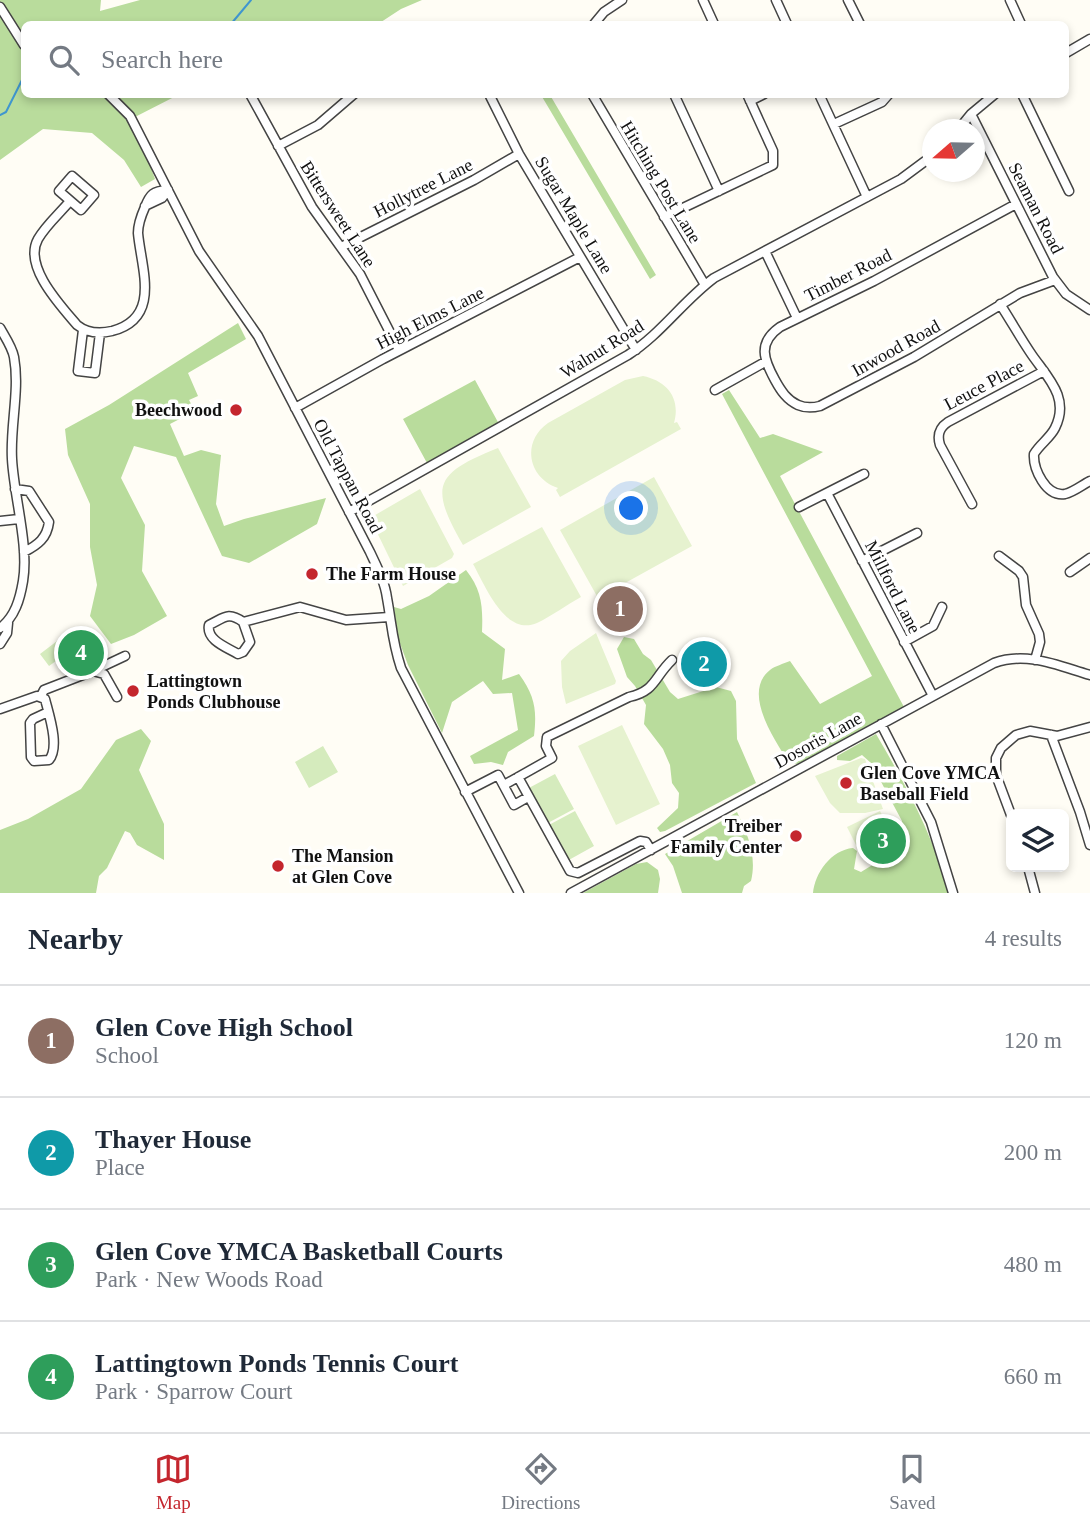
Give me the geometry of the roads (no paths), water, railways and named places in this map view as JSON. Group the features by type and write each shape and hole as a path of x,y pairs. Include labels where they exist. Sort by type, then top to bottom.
{"street":[{"path":"596,21 604,12 622,0"},
{"path":"703,0 713,21"},
{"path":"776,0 786,21"},
{"path":"848,0 858,21"},
{"path":"1010,0 1020,21"},
{"path":"0,7 21,40"},
{"path":"1069,51 1090,39"},
{"name":"Old Tappan Road","path":"112,98 130,116 212,272 258,336 349,512 382,577 393,644 401,668 519,893"},
{"name":"Bittersweet Lane","path":"252,98 312,208 360,274 400,350"},
{"path":"278,146 317,125 349,98"},
{"name":"Sugar Maple Lane","path":"491,98 519,155 636,350"},
{"name":"Hitching Post Lane","path":"594,98 705,285"},
{"path":"676,98 719,191"},
{"path":"664,216 769,168 774,163 773,150 748,98"},
{"path":"822,98 867,197"},
{"path":"834,124 886,98"},
{"path":"968,119 990,98"},
{"path":"1024,98 1045,147 1069,191"},
{"name":"Seaman Road","path":"974,112 1016,204 1055,280 1066,294 1090,310"},
{"name":"Hollytree Lane","path":"341,247 519,155"},
{"name":"Walnut Road","path":"349,512 636,350 705,285 909,174 922,164"},
{"path":"70,201 39,238 35,246 35,265 71,318 83,330 100,333 125,326 135,317 142,305 146,280 138,231 145,206 162,198 168,190"},
{"name":"Timber Road","path":"765,362 765,348 770,335 780,327 874,281 1016,204"},
{"path":"765,251 797,318"},
{"name":"High Elms Lane","path":"295,408 580,257"},
{"name":"Inwood Road","path":"765,362 788,399 803,407 820,406 914,357 1020,293 1055,280"},
{"path":"1000,304 1057,391 1060,413 1055,430 1034,454 1036,468 1049,489 1057,494 1070,492 1090,481"},
{"path":"0,328 14,355 16,370 11,446 24,552 21,591 4,625 7,633 0,644"},
{"path":"83,330 78,371 95,373 100,333"},
{"path":"715,390 765,362"},
{"name":"Leuce Place","path":"972,504 940,445 940,430 948,422 1044,370"},
{"path":"799,507 864,474"},
{"path":"15,489 29,491 49,522 39,545 24,552"},
{"name":"Millford Lane","path":"827,492 933,695"},
{"path":"0,521 19,519"},
{"path":"862,561 917,533"},
{"path":"999,556 1023,577 1026,605 1039,634 1040,642 1035,660"},
{"path":"1070,572 1090,558"},
{"path":"243,622 250,642 243,652 237,654 210,636 207,631 209,625 229,615 243,622 300,607 346,620 389,617"},
{"path":"904,642 933,626 942,607"},
{"path":"0,709 41,696 44,690 125,656"},
{"name":"Dosoris Lane","path":"571,893 994,663 1013,658 1035,660 1090,676"},
{"path":"504,785 552,758 546,746 547,737 629,697 642,694 657,681 672,660"},
{"path":"93,671 103,674 117,697"},
{"path":"41,696 45,699 48,712 53,747 49,761 34,761 31,757 30,723 48,712"},
{"path":"881,724 931,821 953,893"},
{"path":"1009,809 996,775 996,758 1001,747 1016,735 1030,731 1065,736 1090,727"},
{"path":"1051,735 1090,845"},
{"path":"466,792 498,775 514,805 528,797"},
{"path":"518,777 570,871 578,873 639,841 646,842 652,850"},
{"path":"1029,872 1035,893"}],"waterway":[{"path":"234,21 251,0"},
{"path":"0,115 6,112 21,82"}],"place":[{"name":"Beechwood","path":"236,410"},
{"name":"The Farm House","path":"312,574"},
{"name":"Glen Cove High School","path":"620,609"},
{"name":"Lattingtown Ponds Tennis Court","path":"81,653"},
{"name":"Thayer House","path":"704,664"},
{"name":"Lattingtown Ponds Clubhouse","path":"133,691"},
{"name":"Glen Cove YMCA Baseball Field","path":"846,783"},
{"name":"Treiber Family Center","path":"796,836"},
{"name":"Glen Cove YMCA Basketball Courts","path":"883,841"},
{"name":"The Mansion at Glen Cove","path":"278,866"}]}
